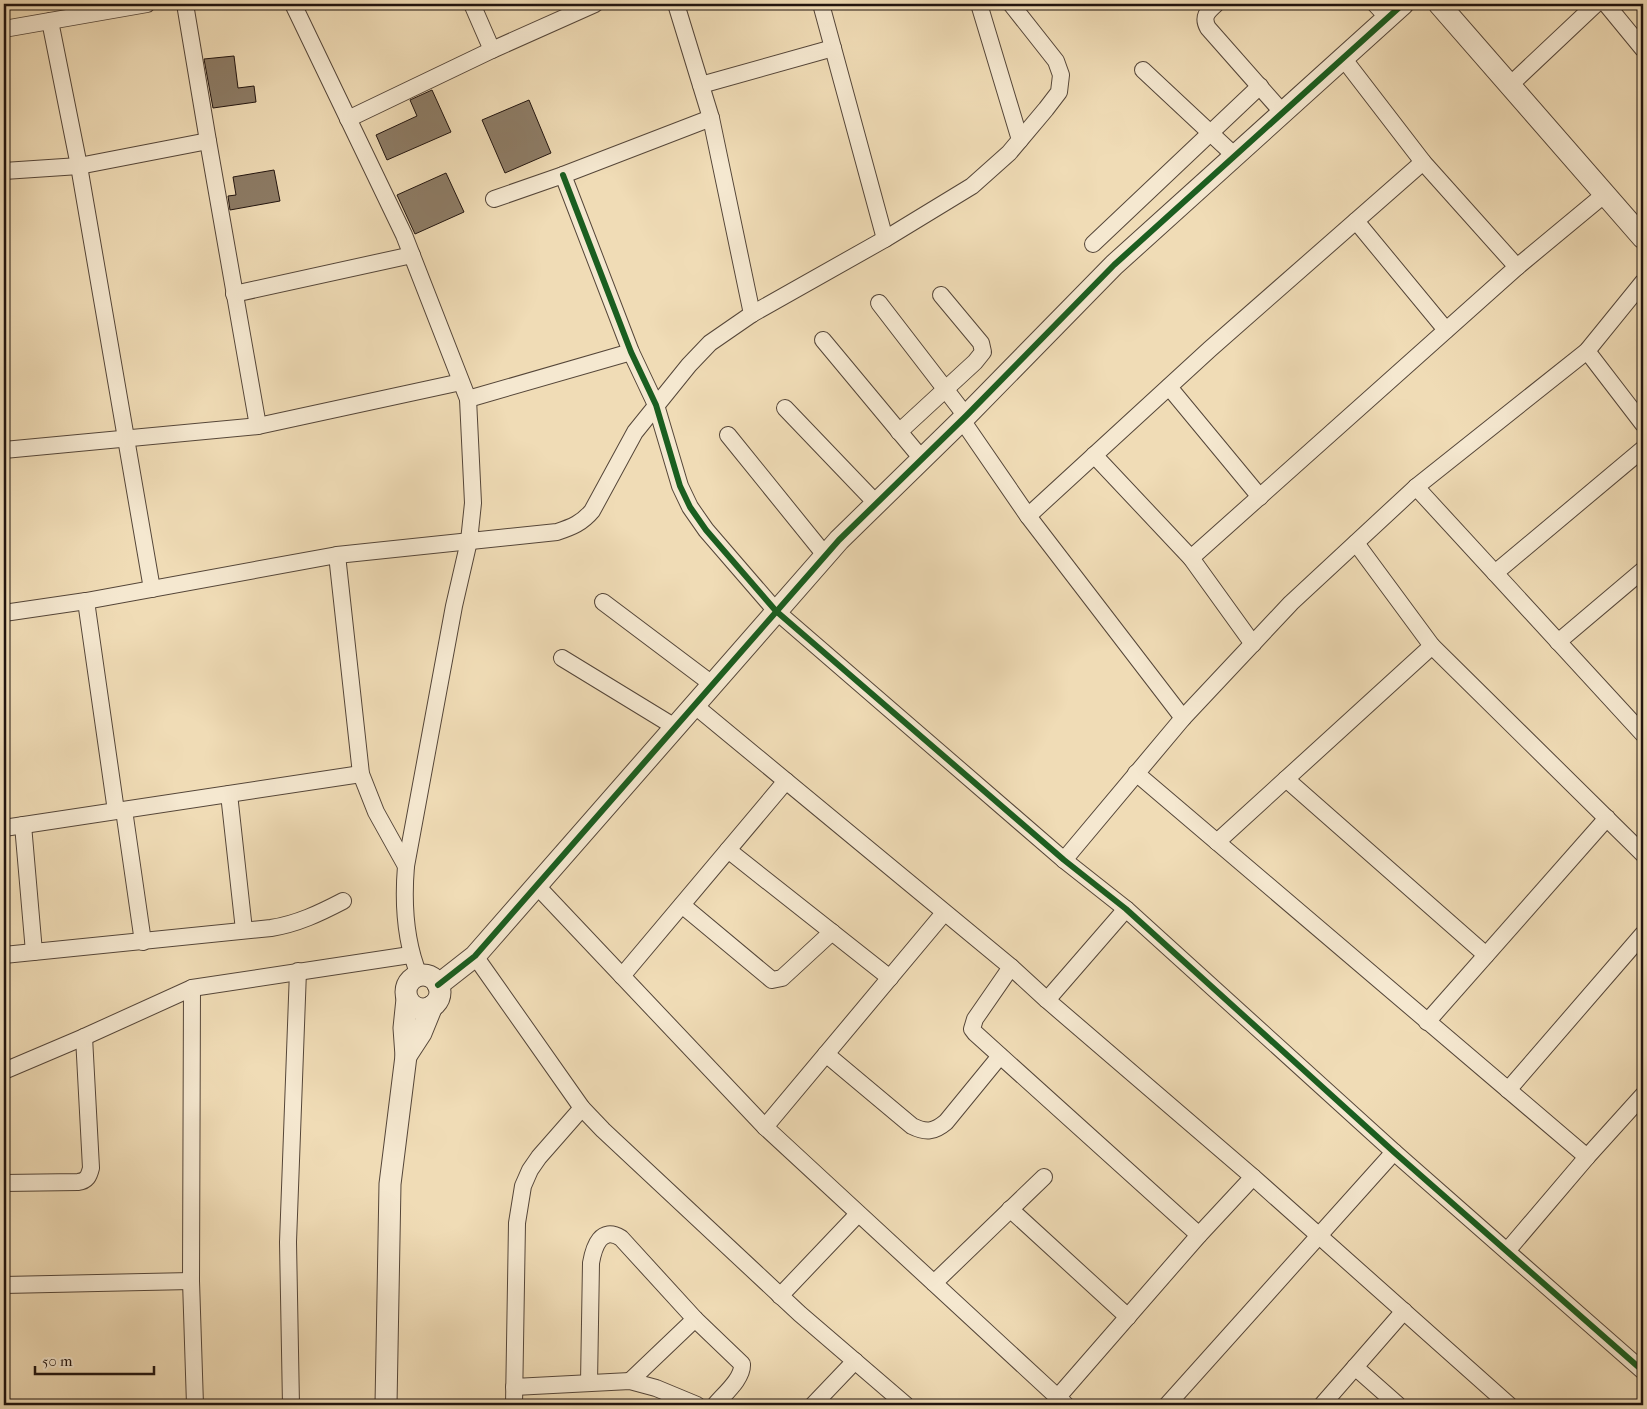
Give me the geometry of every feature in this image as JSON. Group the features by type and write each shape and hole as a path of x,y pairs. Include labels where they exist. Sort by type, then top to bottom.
{"street":[{"path":"4,29 147,4"},
{"path":"186,4 258,426"},
{"path":"294,4 404,235 468,399 474,503 469,541 454,606 406,866 403,894 410,955 418,975"},
{"path":"472,4 492,50"},
{"path":"348,119 492,50 596,4"},
{"path":"676,4 711,118 752,314"},
{"path":"821,4 885,239"},
{"path":"4,614 86,601 337,555 557,532 585,520 592,511 635,432 688,365 710,343 752,314 885,239 972,186 1009,153 1020,140 1059,92 1061,75 1056,61 1011,4"},
{"path":"1216,4 1208,11 1205,22 1208,28 1283,113"},
{"path":"438,985 475,956 776,610 825,555 876,503 964,418 1114,265 1343,58 1382,11 1403,4"},
{"path":"1439,4 1643,238"},
{"path":"1510,85 1596,4"},
{"path":"1606,4 1643,49"},
{"path":"982,5 1020,140"},
{"path":"50,21 79,166 152,589"},
{"path":"701,85 833,48"},
{"path":"1343,58 1423,162 1517,267"},
{"path":"1143,70 1235,156"},
{"path":"1093,244 1260,86"},
{"path":"494,199 563,176 711,118"},
{"path":"4,171 79,166 208,141"},
{"path":"1028,516 1169,387 1423,162"},
{"path":"563,176 632,352 656,405 671,460 690,507 706,530 776,610 1064,860 1126,909 1394,1152 1643,1371"},
{"path":"1191,558 1517,267 1605,194"},
{"path":"1356,221 1446,330"},
{"path":"234,294 412,255"},
{"path":"1064,860 1183,718 1291,603 1416,487 1587,351 1643,282"},
{"path":"899,432 980,356 983,348 981,343 941,295"},
{"path":"879,303 946,389 1028,516 1183,718"},
{"path":"823,340 922,459"},
{"path":"1587,351 1643,424"},
{"path":"468,399 632,352"},
{"path":"4,450 258,426 461,382"},
{"path":"1169,387 1260,497"},
{"path":"785,408 876,503"},
{"path":"728,435 825,555"},
{"path":"1495,574 1643,449"},
{"path":"1094,455 1191,558 1253,644"},
{"path":"1416,487 1643,734"},
{"path":"1356,543 1432,646 1643,854"},
{"path":"337,555 361,774 376,812 406,866"},
{"path":"1558,642 1643,570"},
{"path":"86,601 143,942"},
{"path":"603,602 712,684"},
{"path":"1217,842 1432,646"},
{"path":"562,658 675,727"},
{"path":"694,705 1011,967 1046,1000 1253,1177 1509,1405"},
{"path":"1136,773 1587,1157"},
{"path":"4,828 361,774"},
{"path":"1286,779 1486,955"},
{"path":"622,976 786,781"},
{"path":"229,794 244,930"},
{"path":"1427,1022 1607,818"},
{"path":"23,825 34,952"},
{"path":"728,850 890,978"},
{"path":"536,886 765,1127 1061,1401 1128,1317 1199,1234 1253,1177"},
{"path":"4,955 285,926 315,915 343,901"},
{"path":"682,905 772,980 782,978 832,932"},
{"path":"1046,1000 1126,909"},
{"path":"765,1127 944,913"},
{"path":"1508,1090 1643,934"},
{"path":"4,1071 192,988 410,955"},
{"path":"475,956 582,1108 603,1130 780,1296 906,1405"},
{"path":"1011,967 973,1024 972,1029 1199,1234"},
{"path":"291,1405 288,1242 298,972"},
{"path":"386,1405 390,1184 406,1056 404,1028 407,998 405,994 410,980 418,975 428,975 438,985 439,997 432,1006 421,1033 406,1056"},
{"path":"192,988 191,1281 195,1405"},
{"path":"407,998 416,1008 426,1009 432,1006"},
{"path":"4,1183 84,1182 88,1178 91,1168 84,1037"},
{"path":"826,1054 912,1126 921,1131 929,1132 946,1122 1000,1056"},
{"path":"1507,1251 1643,1095"},
{"path":"514,1405 517,1223 523,1186 530,1170 539,1157 582,1108"},
{"path":"1167,1405 1394,1152"},
{"path":"934,1283 1044,1177"},
{"path":"1010,1209 1128,1317"},
{"path":"780,1296 858,1214"},
{"path":"589,1383 591,1262 596,1245 606,1234 611,1234 621,1238 695,1320 742,1364 737,1378 715,1405"},
{"path":"4,1285 191,1281"},
{"path":"1322,1405 1404,1311"},
{"path":"630,1381 695,1320"},
{"path":"813,1405 855,1361"},
{"path":"1355,1367 1398,1405"},
{"path":"514,1387 630,1381 656,1388 697,1405"}],"building":[{"path":"234,56 238,88 254,86 256,102 213,108 204,59"},
{"path":"432,90 451,132 387,160 376,135 417,116 410,100"},
{"path":"529,100 551,153 505,173 482,120"},
{"path":"274,170 280,201 230,210 228,196 236,195 233,177"},
{"path":"446,173 464,212 415,234 397,195"}],"cycle path":[{"path":"438,985 475,956 839,540 966,416 1114,265 1403,4"},
{"path":"563,175 631,352 656,405 680,486 690,507 706,530 776,611 1064,860 1126,909 1394,1152 1643,1371"}]}
